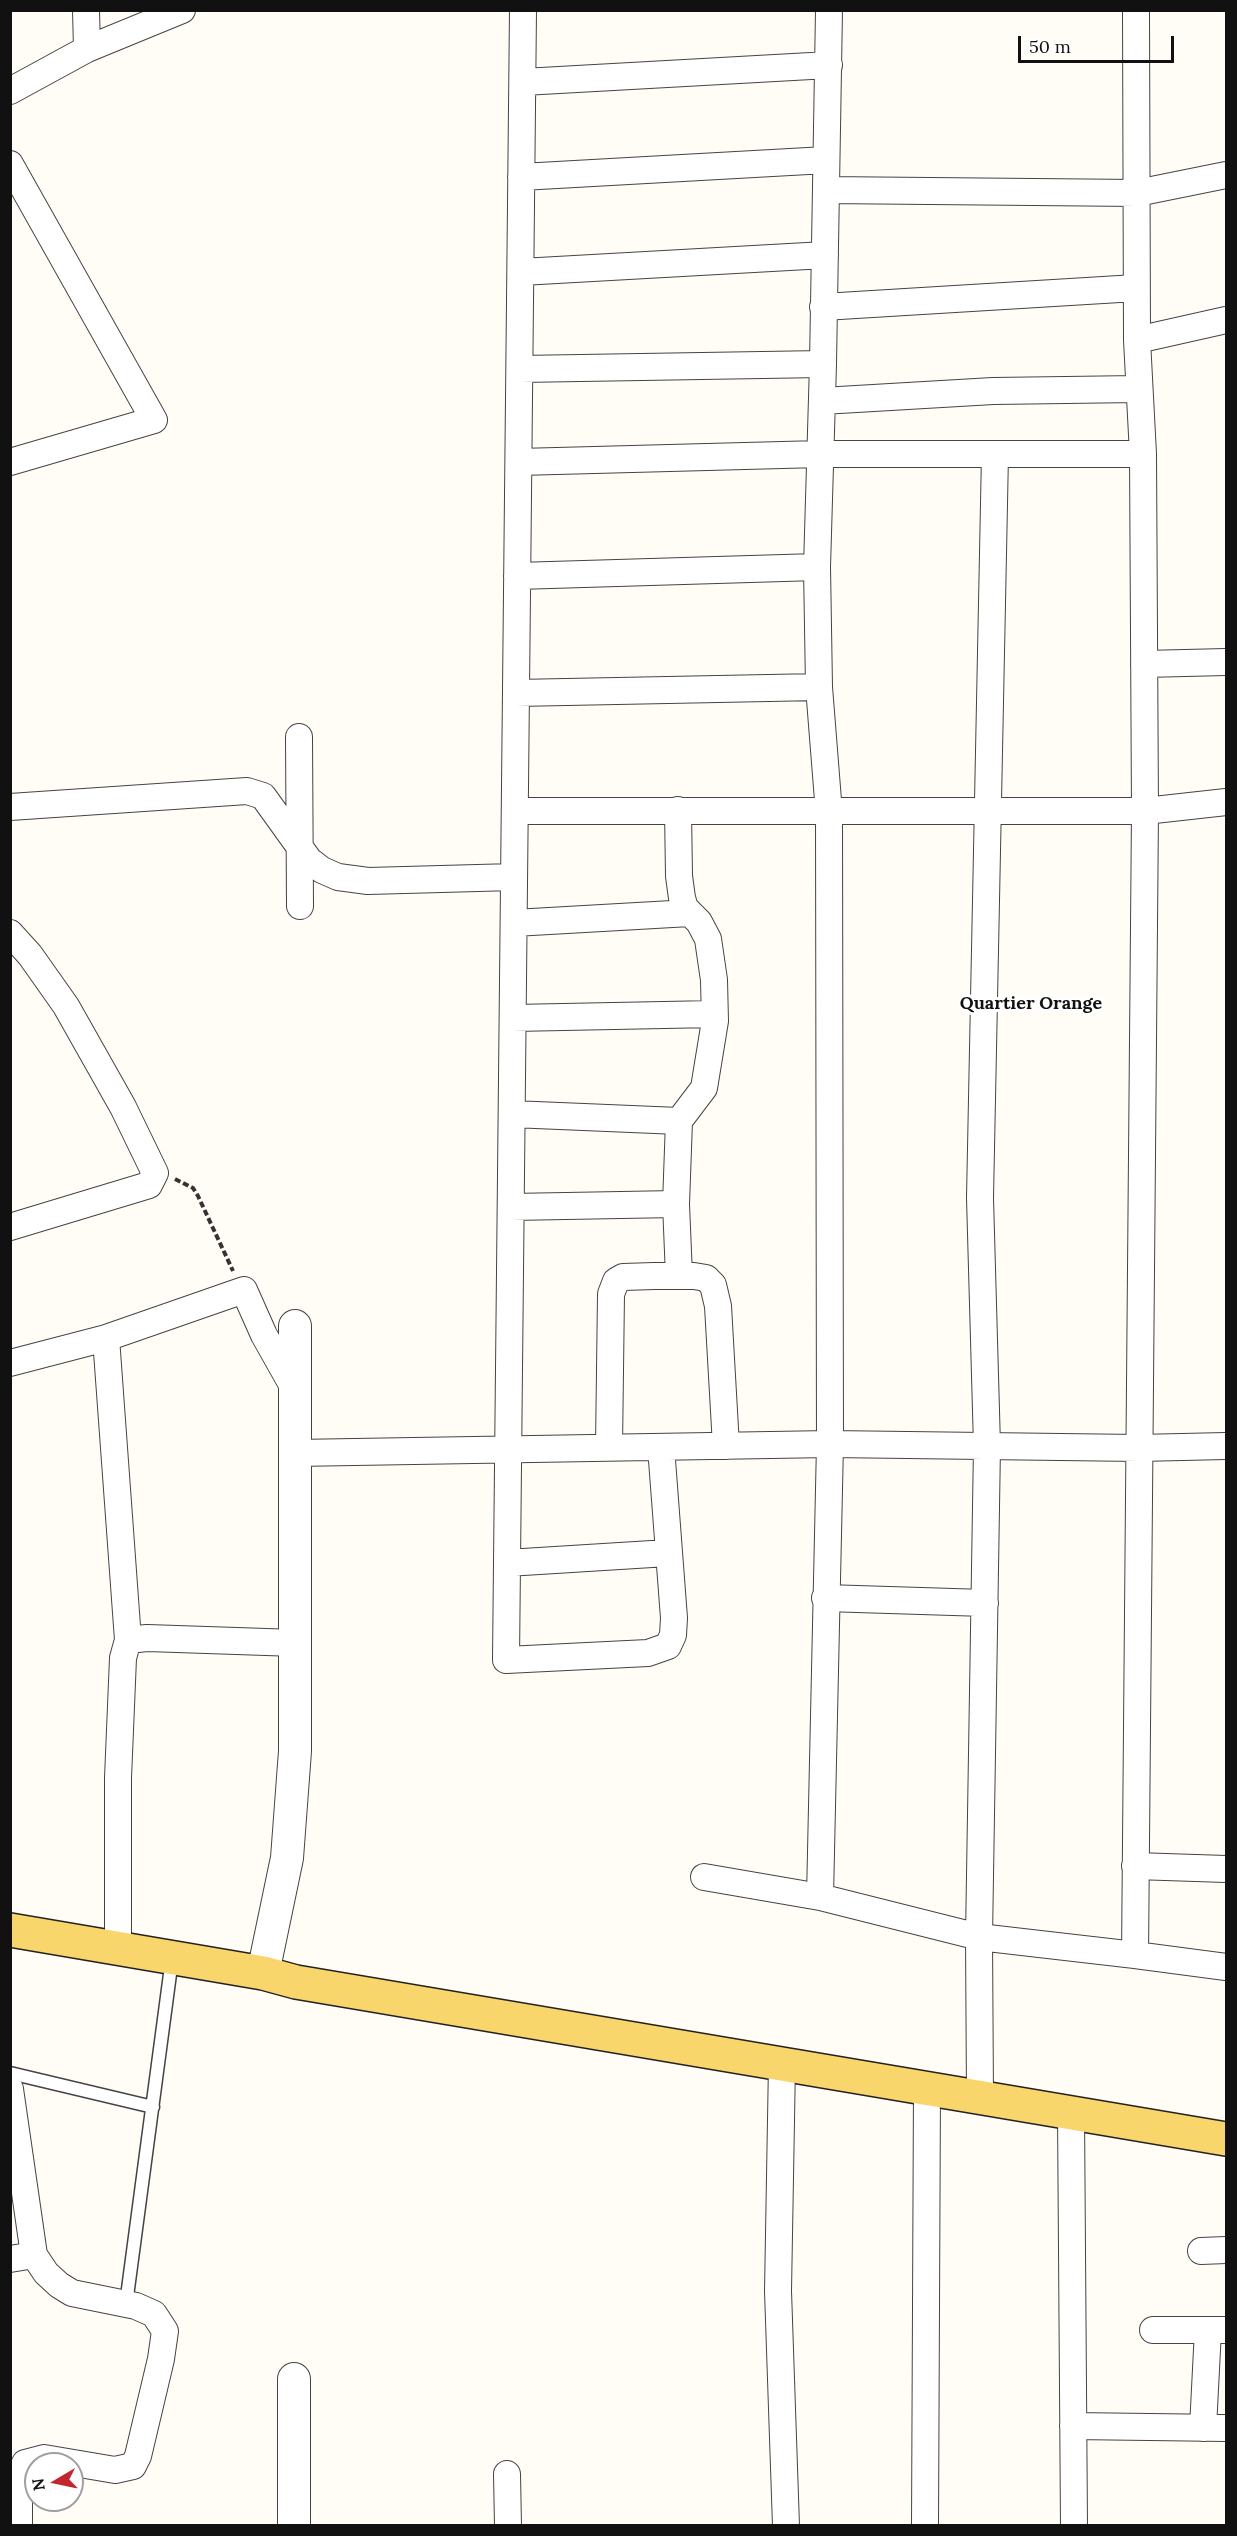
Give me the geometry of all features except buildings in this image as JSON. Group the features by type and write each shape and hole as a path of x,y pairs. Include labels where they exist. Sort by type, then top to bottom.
{"main road":[{"path":"10,1930 262,1973 296,1982 782,2062 1227,2139"}],"street":[{"path":"86,10 87,49"},
{"path":"10,91 87,49 182,10"},
{"path":"523,10 506,1660 648,1653 668,1646 673,1635 674,1618 661,1447"},
{"path":"820,1897 830,1444 829,813 819,687 817,567 829,10"},
{"path":"1136,10 1136,288 1138,389 1143,454 1145,811 1138,1448 1136,1955"},
{"path":"523,82 829,64"},
{"path":"521,177 826,160"},
{"path":"10,462 154,420 11,167"},
{"path":"826,190 1137,193 1227,176"},
{"path":"521,272 825,255"},
{"path":"823,308 1136,288"},
{"path":"1137,340 1227,320"},
{"path":"520,369 823,364"},
{"path":"822,401 993,391 1138,389"},
{"path":"519,462 820,454 1143,454"},
{"path":"980,2097 979,1936 987,1446 980,1198 995,454"},
{"path":"518,576 817,567"},
{"path":"1144,664 1227,662"},
{"path":"516,693 819,687"},
{"path":"299,737 300,906"},
{"path":"10,807 247,791 263,796 299,847 322,870 338,877 358,880 514,877"},
{"path":"515,811 678,810 829,813 1145,811 1227,802"},
{"path":"678,810 679,876 682,898 708,939 714,980 714,1014 704,1088 679,1121 676,1204 679,1276"},
{"path":"514,923 690,913"},
{"path":"10,933 30,955 66,1006 123,1107 155,1173 148,1185 140,1188 10,1227"},
{"path":"513,1018 714,1014"},
{"path":"512,1114 679,1121"},
{"path":"511,1207 676,1204"},
{"path":"609,1447 611,1294 613,1286 623,1277 679,1276 706,1278 713,1285 718,1306 726,1446"},
{"path":"10,1363 106,1338 244,1290 264,1335 295,1390"},
{"path":"262,1973 287,1858 296,1751 295,1326"},
{"path":"106,1338 128,1640 123,1658 118,1778 118,1948"},
{"path":"295,1453 830,1444 1138,1448 1227,1446"},
{"path":"507,1563 668,1552"},
{"path":"825,1598 985,1603"},
{"path":"128,1640 147,1638 296,1643"},
{"path":"1135,1866 1227,1869"},
{"path":"704,1877 820,1897 979,1936 1227,1967"},
{"path":"782,2062 778,2290 786,2526"},
{"path":"925,2526 927,2087"},
{"path":"10,2089 22,2257 72,2293 126,2304 154,2314 165,2331 161,2359 138,2456 133,2466 115,2470 44,2458 32,2459 21,2467 15,2489 19,2526"},
{"path":"1071,2112 1074,2526"},
{"path":"1201,2251 1227,2250"},
{"path":"1073,2426 1215,2428 1217,2330 1153,2330"},
{"path":"294,2379 294,2526"},
{"path":"507,2474 508,2526"}],"lane":[{"path":"126,2304 172,1958"},
{"path":"10,2073 153,2107"}],"path":[{"path":"155,1173 193,1188 244,1290"}],"district":[{"name":"Quartier Orange","path":"1031,1004"}]}
